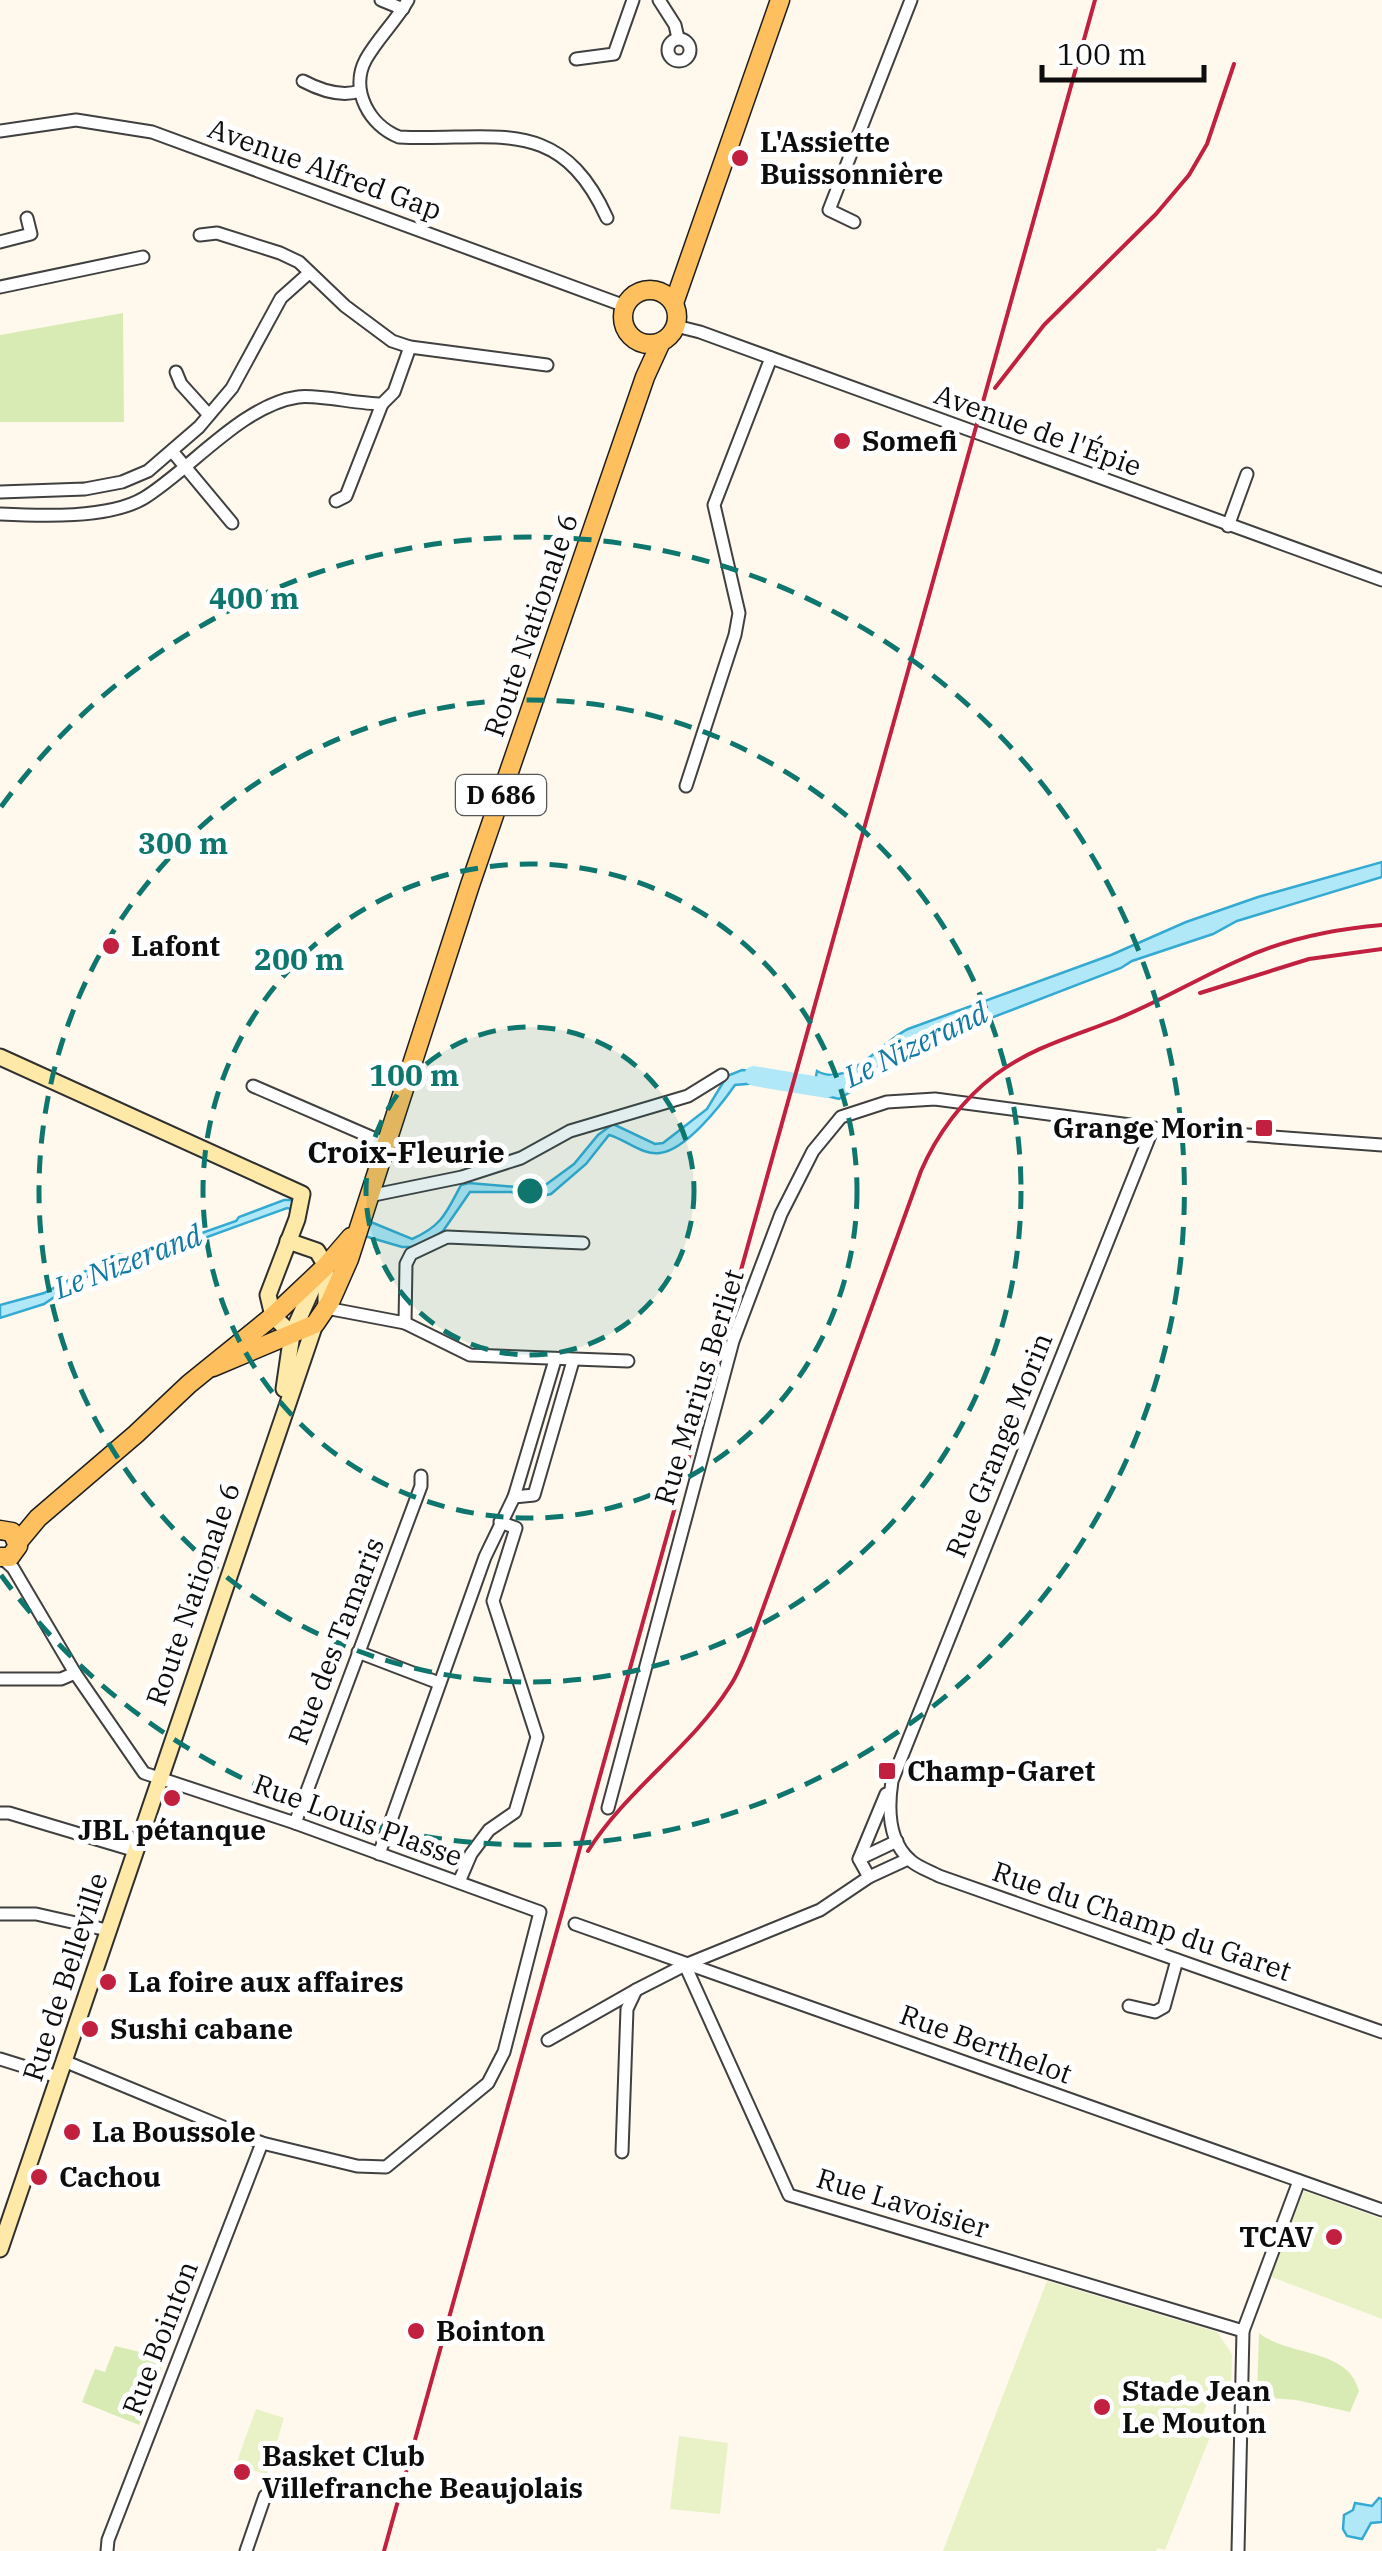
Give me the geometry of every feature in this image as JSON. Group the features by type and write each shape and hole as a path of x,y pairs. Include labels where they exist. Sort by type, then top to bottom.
{"main road":[{"path":"667,297 684,265 780,0"},
{"path":"644,290 667,297 678,318 676,326 660,342 638,342 624,322 625,306 644,290"},
{"name":"Route Nationale 6","path":"638,342 644,377"},
{"name":"Route Nationale 6","path":"158,1778 314,1324 349,1260 470,884 644,377 660,342"},
{"path":"0,1056 302,1194 297,1219 268,1295 273,1316 292,1334"},
{"name":"Route Nationale 6","path":"279,1428 292,1334 322,1270 358,1224"},
{"path":"288,1241 317,1251 326,1308"},
{"path":"7,1544 322,1270"},
{"name":"D 686","path":"214,1367 314,1324"},
{"name":"Rue de Belleville","path":"0,2249 158,1778"}],"street":[{"path":"381,0 406,4 364,63 360,91 366,110 383,131 399,137 507,135 540,143 568,161 595,192 607,218"},
{"path":"576,60 614,54 634,0"},
{"path":"659,0 675,25 678,38"},
{"path":"854,222 829,210 911,0"},
{"path":"303,81 316,88 350,94 360,91"},
{"name":"Avenue Alfred Gap","path":"0,131 76,120 152,132 625,306"},
{"path":"0,242 31,234 27,218"},
{"path":"200,236 217,233 299,262 339,302 392,341 410,347 548,365"},
{"path":"0,287 143,257"},
{"path":"0,492 85,489 148,472 232,388 281,298 308,273"},
{"name":"Avenue de l'Épie","path":"676,326 1382,580"},
{"path":"336,501 346,496 382,404 394,392 410,347"},
{"path":"686,786 735,635 738,613 714,505 772,358"},
{"path":"176,372 180,384 209,415"},
{"path":"0,514 42,516 104,510 142,500 256,414 298,397 382,404"},
{"path":"172,451 232,523"},
{"path":"1228,526 1247,474"},
{"path":"369,1196 462,1177 521,1158 570,1131 688,1096 722,1075"},
{"path":"253,1086 386,1144"},
{"name":"Rue Marius Berliet","path":"608,1808 733,1341 782,1214 814,1151 841,1117 887,1102 935,1099 1153,1128 1382,1144"},
{"name":"Rue Grange Morin","path":"860,1859 1153,1128"},
{"path":"405,1324 406,1264 411,1254 447,1237 583,1243"},
{"path":"326,1308 405,1324 470,1355 628,1361"},
{"path":"379,1854 439,1682 500,1522 514,1497 555,1360"},
{"path":"514,1497 534,1495 573,1360"},
{"name":"Rue des Tamaris","path":"295,1823 422,1476"},
{"path":"459,1882 472,1854 490,1830 515,1812 536,1737 494,1601 516,1528 500,1522"},
{"path":"7,1544 75,1673 144,1773 158,1778"},
{"path":"358,1652 439,1682"},
{"path":"0,1680 61,1679 75,1673"},
{"name":"Rue Louis Plasse","path":"158,1778 540,1912 504,2052 488,2082 386,2167 356,2166 262,2143"},
{"name":"Rue Grange Morin","path":"892,1781 888,1814 897,1841"},
{"path":"0,1813 133,1850"},
{"path":"548,2040 685,1965 820,1910 869,1877 908,1859 897,1841 860,1859 869,1877"},
{"name":"Rue du Champ du Garet","path":"908,1859 939,1876 1382,2032"},
{"path":"0,1914 36,1914 108,1930"},
{"name":"Rue Berthelot","path":"574,1924 1382,2210"},
{"path":"1129,2006 1154,2012 1164,2008 1177,1960"},
{"name":"Rue Lavoisier","path":"685,1965 789,2194 1244,2332"},
{"path":"622,2152 627,2009 636,1990"},
{"path":"0,2059 61,2069 154,2096 165,2105 262,2143"},
{"name":"Rue Bointon","path":"107,2551 262,2143"},
{"path":"1238,2551 1244,2332 1299,2181"},
{"path":"246,2551 265,2496"}],"green space":[{"path":"123,313 124,422 0,422 0,335"},
{"name":"TCAV","path":"1304,2191 1382,2219 1382,2319 1269,2276"},
{"name":"Stade Jean Le Mouton","path":"1047,2281 1217,2332 1232,2354 1231,2394 1213,2388 1200,2421 1214,2427 1165,2550 943,2551"},
{"path":"1259,2333 1343,2367 1359,2391 1350,2412 1296,2400 1257,2397"},
{"path":"115,2346 165,2358 139,2425 82,2402 95,2369 105,2372"},
{"path":"256,2409 284,2418 267,2475 236,2464"},
{"path":"679,2436 728,2443 720,2514 670,2509"}],"water":[{"path":"1382,862 1382,877 1237,921 1213,934 1132,961 931,1041 839,1099 806,1091 815,1082 817,1071 829,1075 853,1069 908,1029 1111,955 1186,922"},
{"path":"742,1070 781,1075 780,1081 735,1085 702,1125 670,1150 647,1152 609,1135 586,1164 551,1194 533,1198 511,1192 470,1192 443,1231 412,1247 361,1235 366,1220 412,1239 422,1234 442,1218 461,1185 540,1189 574,1164 598,1135 613,1124 655,1144 663,1143 707,1109 727,1076"},
{"path":"284,1200 293,1200 291,1209 102,1270 44,1304 0,1318 0,1305 44,1293 116,1255 151,1251"},
{"path":"1379,2498 1382,2522 1371,2523 1362,2539 1347,2536 1344,2515 1353,2510 1355,2503 1372,2506"}],"waterway":[{"name":"Le Nizerand","path":"754,1076 826,1088 834,1085"}],"railway":[{"path":"384,2551 1095,0"},
{"path":"995,388 1044,325 1156,214 1189,175 1207,144 1234,64"},
{"path":"588,1851 621,1808 697,1729 737,1674 921,1171 962,1106 983,1084 1023,1057 1128,1014 1242,959 1310,936 1382,925"},
{"path":"1200,993 1309,959 1382,949"}],"place":[{"name":"L'Assiette Buissonnière","path":"740,158"},
{"name":"Somefi","path":"842,441"},
{"name":"Lafont","path":"111,946"},
{"name":"Grange Morin","path":"1264,1128"},
{"name":"Champ-Garet","path":"887,1771"},
{"name":"JBL pétanque","path":"172,1798"},
{"name":"La foire aux affaires","path":"108,1982"},
{"name":"Sushi cabane","path":"90,2029"},
{"name":"La Boussole","path":"72,2132"},
{"name":"Cachou","path":"39,2177"},
{"name":"TCAV","path":"1334,2237"},
{"name":"Bointon","path":"416,2331"},
{"name":"Stade Jean Le Mouton","path":"1102,2407"},
{"name":"Basket Club Villefranche Beaujolais","path":"242,2472"}],"district":[{"name":"Croix-Fleurie","path":"406,1153"}]}
